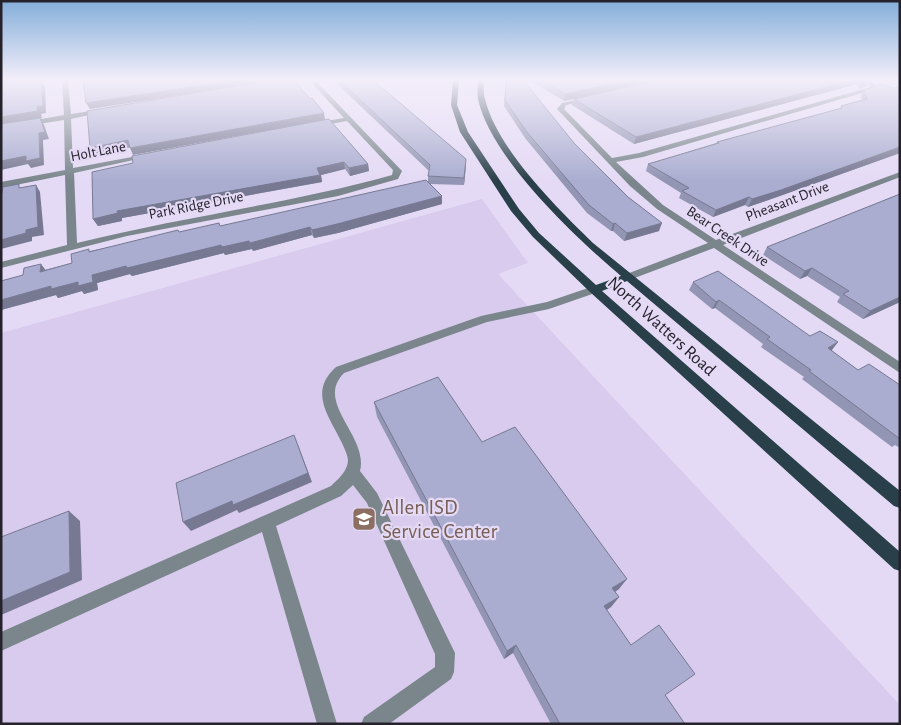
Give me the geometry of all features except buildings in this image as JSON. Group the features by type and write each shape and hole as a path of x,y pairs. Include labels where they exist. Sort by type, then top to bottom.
{"main road":[{"name":"North Watters Road","path":"457,114 464,132 516,211 536,235 594,290 900,563"},
{"name":"North Watters Road","path":"486,114 504,145 558,215 590,245 900,502"},
{"path":"594,290 628,277"}],"street":[{"path":"67,114 72,246"},
{"path":"1,128 87,114"},
{"path":"343,114 348,119"},
{"name":"Bear Creek Drive","path":"564,114 646,196 714,244 896,362"},
{"path":"609,160 640,156 786,114"},
{"path":"304,128 348,119"},
{"name":"Park Ridge Drive","path":"1,265 72,246 338,192 385,181 396,176 398,171 396,168 348,119"},
{"name":"Holt Lane","path":"1,185 155,154"},
{"name":"Pheasant Drive","path":"628,277 900,174"},
{"path":"1,642 336,491 346,482 352,472 354,461 353,451 328,402 326,393 328,385 340,370 485,319 549,305 594,290"},
{"path":"352,472 372,498 445,653 444,672 371,724"},
{"path":"267,522 327,724"}],"shaded area":[{"name":"Allen ISD Service Center","path":"482,199 528,263 498,274 900,705 900,724 1,724 1,333"}],"place":[{"name":"Allen ISD Service Center","path":"364,519"}]}
